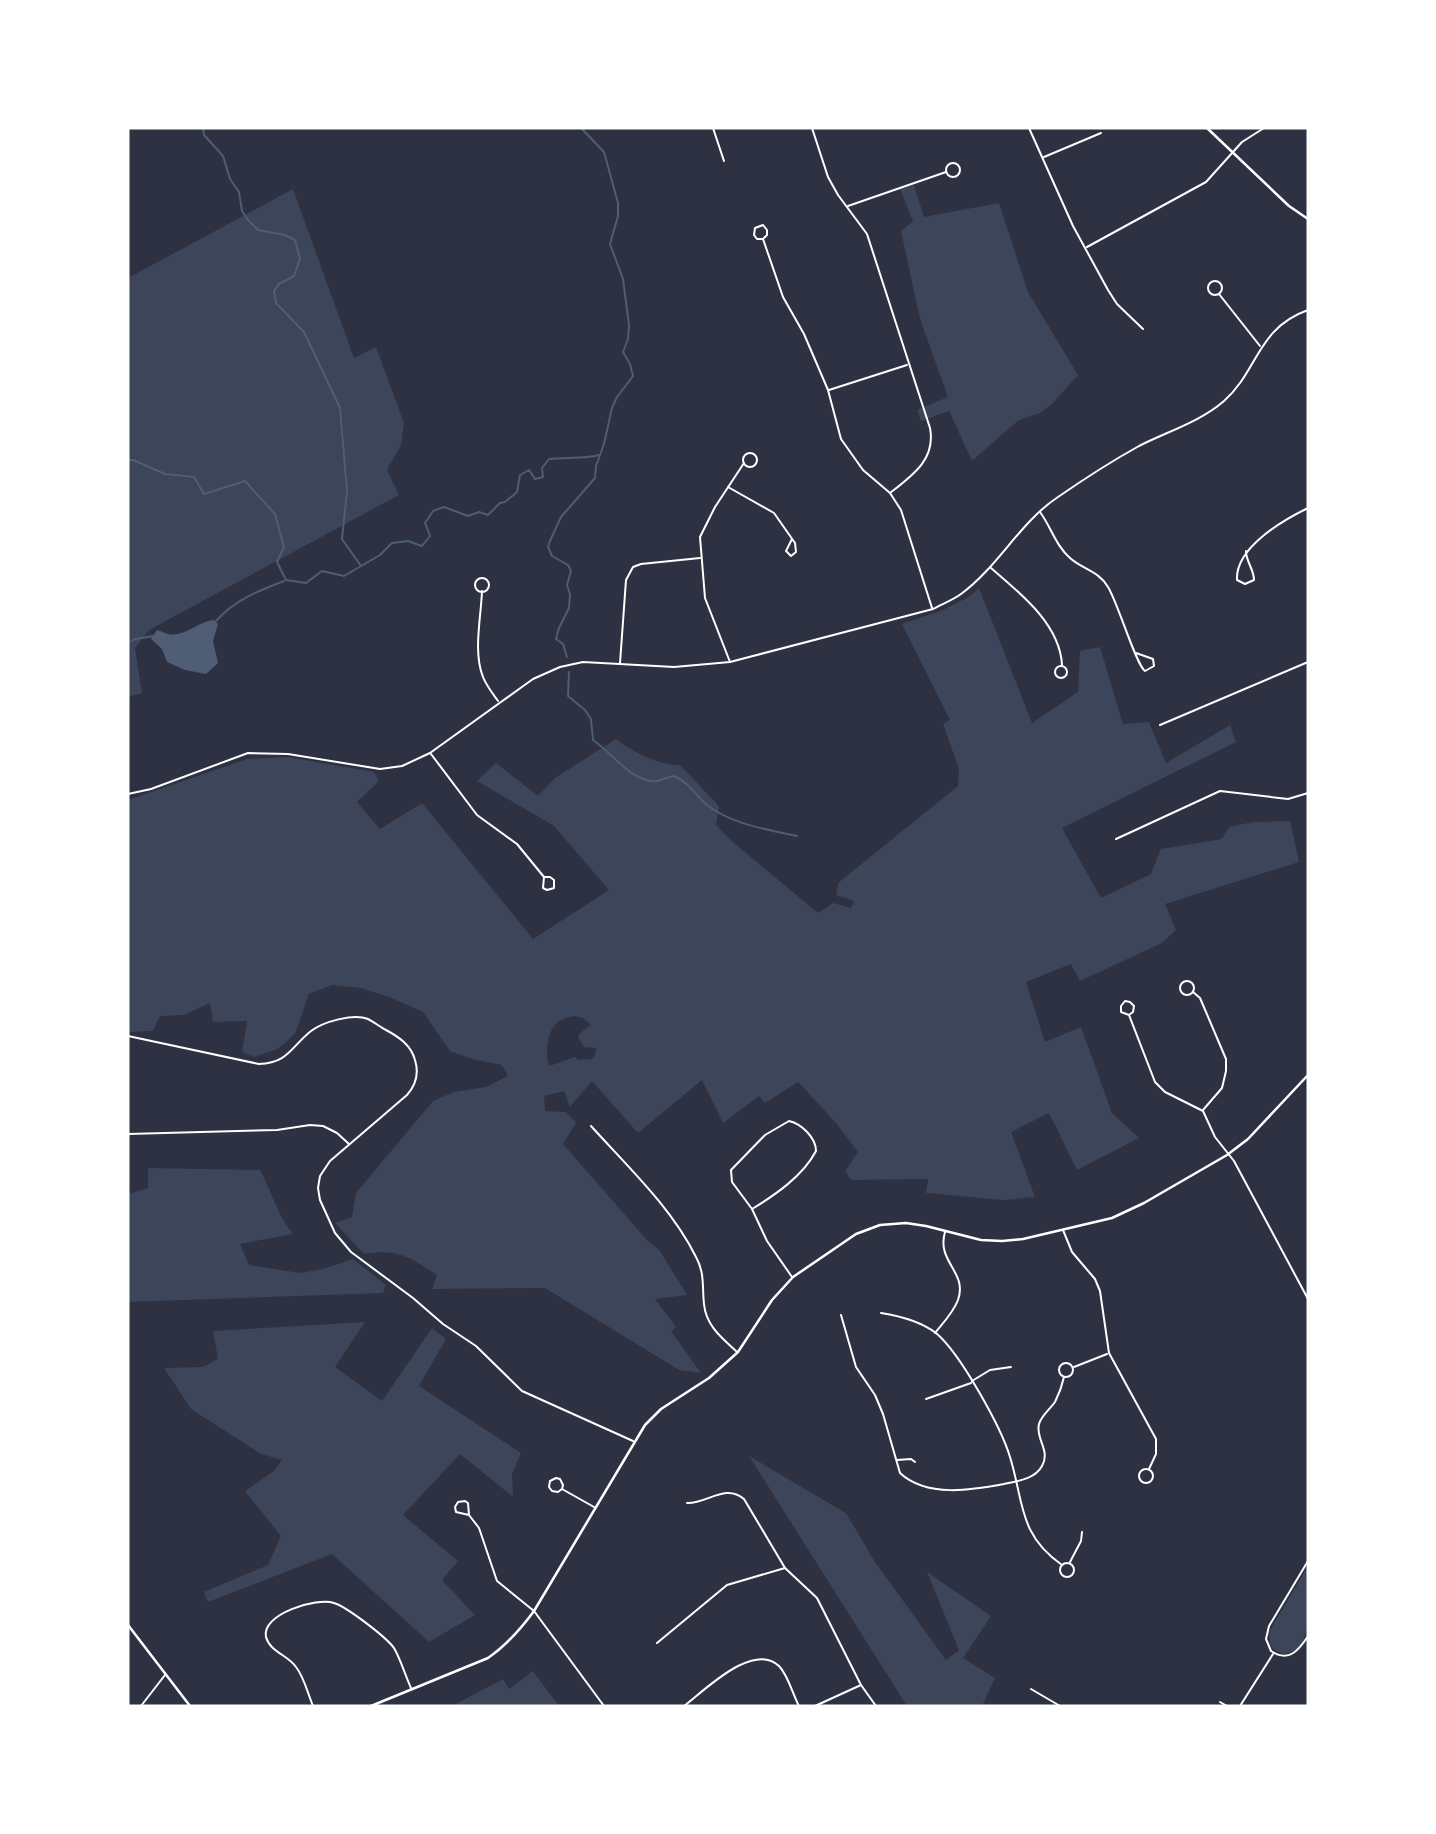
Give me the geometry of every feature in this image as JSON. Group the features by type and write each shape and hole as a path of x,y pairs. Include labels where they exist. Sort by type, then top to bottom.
{"main road":[{"path":"1207,128 1289,206 1308,219"},
{"path":"371,1706 488,1658 504,1647 534,1611 634,1442 653,1417 709,1378 737,1352 772,1300 793,1278 856,1234 873,1227 906,1223 993,1241 1023,1239 1127,1212 1227,1155 1256,1132 1308,1075"},
{"path":"128,1625 190,1706"}],"street":[{"path":"713,128 724,161"},
{"path":"812,128 828,177 867,234 930,428 933,443 929,455 890,493"},
{"path":"1030,128 1086,248 1117,304 1143,330"},
{"path":"1086,248 1198,187 1214,174 1242,142 1264,128"},
{"path":"1043,158 1101,133"},
{"path":"950,163 957,164 959,168 955,177 948,176 946,172 950,163"},
{"path":"848,206 946,172"},
{"path":"758,225 765,226 768,230 763,239 757,239 754,235 758,225"},
{"path":"763,239 783,297 804,334 828,390 841,439 863,470 890,493 901,510 933,609"},
{"path":"1212,281 1217,281 1222,286 1219,294 1212,295 1209,291 1208,287 1212,281"},
{"path":"1219,294 1261,347"},
{"path":"128,794 151,789 248,753 288,754 380,769 402,766 430,753 533,679 560,667 583,662 674,667 730,662 933,609 960,595 990,567 1040,512 1057,498 1137,447 1215,408 1235,389 1261,347 1282,324 1308,310"},
{"path":"828,390 908,364"},
{"path":"730,662 705,598 700,537 727,486 744,463 743,459 752,453 757,458 753,467 744,463"},
{"path":"727,486 774,513 792,539"},
{"path":"1247,551 1247,561 1254,573 1254,580 1245,584 1237,580 1237,575 1239,563 1247,551 1289,517 1308,509"},
{"path":"1040,512 1066,554 1093,571 1108,586 1142,670 1149,670 1154,666 1153,659 1136,653"},
{"path":"620,664 629,573 633,567 700,558"},
{"path":"990,567 1037,612 1061,653 1062,665"},
{"path":"482,592 478,648 480,663 483,678 499,702"},
{"path":"1160,725 1308,662"},
{"path":"430,753 477,815 517,844 544,877"},
{"path":"1116,839 1220,791 1288,799 1308,793"},
{"path":"1193,992 1200,998 1226,1059 1225,1082 1203,1111"},
{"path":"1125,1001 1134,1006 1129,1015 1120,1010 1125,1001"},
{"path":"1129,1015 1155,1082 1165,1092 1203,1111 1227,1155 1234,1161 1308,1299"},
{"path":"128,1036 266,1064 288,1055 314,1028 351,1018 367,1018 398,1037 409,1046 415,1058 417,1074 414,1085 407,1095 324,1168 318,1188 321,1207 335,1233 345,1246 443,1324 476,1346 522,1391 634,1442"},
{"path":"752,1209 784,1186 817,1151 816,1142 798,1123 789,1121 771,1131 731,1170 732,1182 752,1209 767,1241 793,1278"},
{"path":"128,1134 277,1130 310,1125 323,1126 337,1133 350,1145"},
{"path":"591,1126 659,1201 696,1255 702,1269 706,1315 719,1335 737,1352"},
{"path":"1063,1229 1072,1252 1095,1279 1100,1291 1109,1353 1156,1439 1156,1454 1149,1469"},
{"path":"935,1333 951,1313 959,1293 957,1275 942,1247 945,1231"},
{"path":"881,1313 901,1317 935,1333 951,1350 1001,1433 1030,1534 1044,1551 1062,1565"},
{"path":"841,1315 856,1367 875,1395 903,1476 929,1487 967,1490 1034,1475 1042,1467 1046,1450 1039,1426 1054,1403 1064,1377 1072,1374 1073,1367"},
{"path":"1073,1367 1109,1353"},
{"path":"1064,1377 1059,1372 1061,1365 1068,1363 1073,1367"},
{"path":"926,1399 972,1382 990,1370 1011,1367"},
{"path":"896,1461 912,1459 915,1462"},
{"path":"1144,1469 1149,1469 1154,1477 1145,1483 1139,1474 1144,1469"},
{"path":"561,1479 562,1489 558,1492 552,1491 549,1487 550,1481 561,1479"},
{"path":"562,1489 595,1507"},
{"path":"687,1503 725,1493 739,1495 744,1499 785,1568 817,1598 861,1685 876,1706"},
{"path":"469,1515 456,1512 458,1502 468,1503 469,1515 479,1528 497,1581 534,1611 604,1706"},
{"path":"1062,1565 1070,1563 1081,1541 1082,1532"},
{"path":"1308,1561 1267,1629 1267,1642 1273,1653 1284,1656 1294,1654 1308,1636"},
{"path":"1062,1565 1061,1574 1067,1577 1074,1571 1070,1563"},
{"path":"657,1643 727,1585 785,1568"},
{"path":"313,1706 296,1667 272,1647 266,1634 268,1625 275,1618 314,1602 328,1601 340,1605 388,1642 394,1649 411,1690"},
{"path":"1240,1706 1273,1653"},
{"path":"684,1706 740,1663 757,1658 771,1661 780,1667 799,1706"},
{"path":"141,1706 165,1675"},
{"path":"815,1706 861,1685"},
{"path":"1031,1689 1060,1706"},
{"path":"1220,1702 1227,1706"}],"shaded area":[{"path":"914,185 924,217 999,203 1028,292 1078,375 1052,404 1040,413 1019,420 972,461 949,411 921,421 917,410 948,397 920,319 901,231 913,221 900,189"},
{"path":"293,189 354,358 376,347 404,423 401,445 387,470 399,495 149,630 135,648 142,693 128,697 128,278"},
{"path":"979,588 1032,723 1078,692 1080,651 1100,647 1123,724 1149,722 1166,763 1230,725 1236,742 1062,828 1101,898 1151,874 1161,849 1222,839 1229,827 1253,822 1290,821 1299,862 1165,904 1176,930 1162,943 1080,981 1071,964 1026,982 1045,1042 1081,1027 1112,1113 1139,1138 1077,1170 1049,1113 1011,1132 1035,1197 1004,1200 926,1193 928,1179 851,1180 845,1171 858,1152 836,1123 798,1082 765,1103 759,1096 723,1123 702,1080 638,1133 592,1081 570,1107 564,1091 544,1096 545,1111 566,1112 576,1123 563,1144 647,1240 660,1251 687,1295 655,1299 676,1327 671,1331 701,1373 679,1370 545,1288 432,1289 437,1275 419,1263 394,1253 364,1254 335,1223 352,1217 356,1193 433,1101 454,1092 486,1087 508,1076 502,1065 475,1060 450,1051 423,1012 361,988 332,985 309,994 295,1034 278,1049 254,1057 242,1052 247,1021 213,1022 210,1003 184,1015 160,1016 153,1031 128,1032 128,800 247,759 287,757 374,772 379,781 357,802 380,829 422,803 533,939 609,890 554,826 477,781 496,763 538,796 555,778 616,739 646,757 680,765 719,806 716,825 818,913 833,903 851,908 854,901 836,895 838,883 958,786 959,769 943,724 950,720 902,624 943,610 970,596","holes":["575,1016 583,1018 591,1025 578,1037 584,1047 597,1048 593,1059 578,1060 575,1057 549,1066 548,1042 554,1026"]},
{"path":"213,620 218,624 213,641 218,663 206,674 185,670 167,662 162,649 151,639 157,630 174,635"},
{"path":"148,1168 260,1170 279,1212 293,1234 240,1244 249,1265 300,1273 353,1259 386,1285 383,1293 128,1302 128,1194 148,1188"},
{"path":"365,1322 335,1367 382,1401 432,1328 446,1339 419,1386 521,1453 512,1474 513,1497 460,1454 403,1515 458,1561 442,1580 475,1615 429,1642 332,1554 208,1602 204,1592 268,1565 281,1536 245,1491 274,1471 282,1460 261,1454 191,1409 164,1368 203,1367 218,1359 213,1331"},
{"path":"749,1456 846,1513 875,1562 946,1660 959,1650 927,1572 991,1616 963,1658 995,1678 982,1706 907,1706"},
{"path":"1308,1566 1307,1628 1298,1648 1289,1653 1280,1653 1270,1644 1269,1632"},
{"path":"533,1671 559,1706 452,1706 503,1679 509,1689"}],"waterway":[{"path":"203,128 204,135 223,156 230,179 239,192 242,211 248,220 258,230 285,235 295,240 300,259 294,276 279,284 274,291 276,303 304,332 340,408 347,491 342,539 361,566"},
{"path":"567,657 563,644 556,639 569,608 570,594 567,585 571,571 568,565 552,556 548,547 561,517 595,478 612,408 633,376 623,352 629,325 623,279 610,244 618,216 618,203 604,152 581,128"},
{"path":"128,460 165,474 194,477 204,494 245,481 275,514 284,547 277,562 286,580 306,583 322,571 344,576 380,555 392,543 408,541 422,546 430,536 425,523 433,511 444,507 468,516 479,512 488,515 517,492 520,475 529,470 535,479 543,477 542,468 549,459 599,455"},
{"path":"215,622 238,602 284,581"},
{"path":"128,643 154,636"},
{"path":"569,672 568,696 585,710 591,719 593,740 631,773 649,781 674,776 717,812 750,825 797,836"}]}
